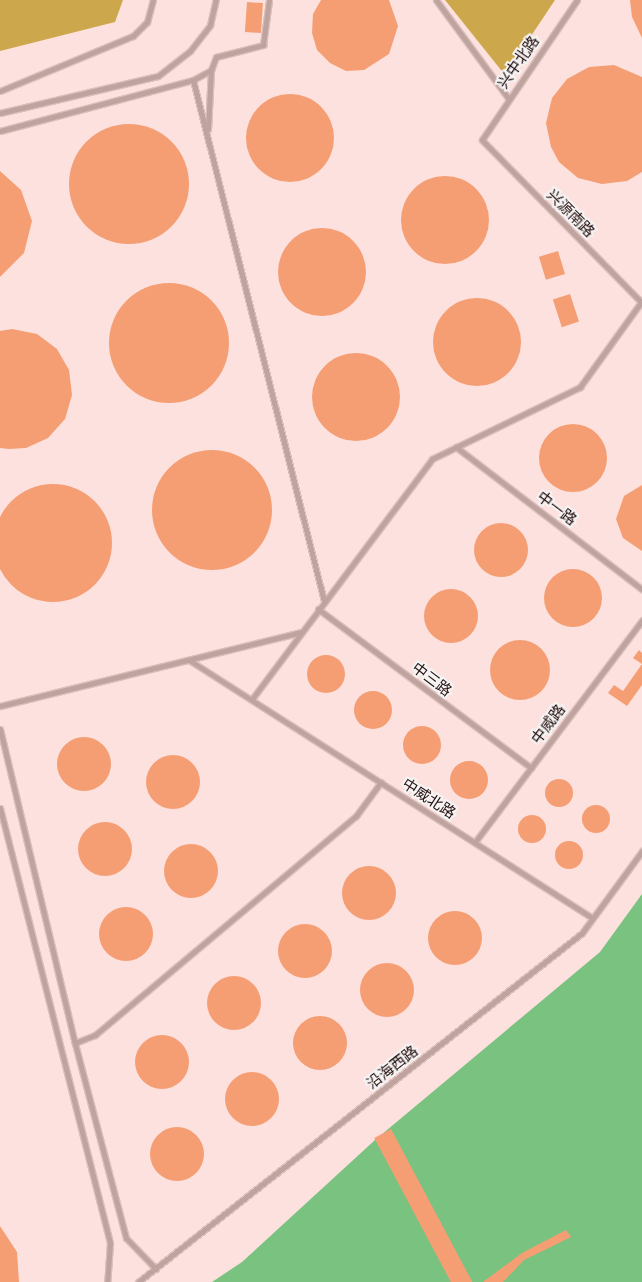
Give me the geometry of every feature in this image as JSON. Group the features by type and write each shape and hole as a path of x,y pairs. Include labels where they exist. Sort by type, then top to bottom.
{"lane":[{"path":"0,91 133,36 147,22 153,0"},
{"path":"0,113 158,76 190,51 210,26 216,0"},
{"path":"208,134 211,70 216,57 263,45 268,0"},
{"path":"436,0 508,98"},
{"name":"兴中北路","path":"482,140 508,98 577,0"},
{"path":"0,131 193,80 211,70"},
{"path":"193,80 324,601"},
{"name":"兴源南路","path":"482,140 642,302"},
{"path":"252,699 419,472 432,459 580,388 642,302"},
{"name":"中一路","path":"456,447 642,589"},
{"name":"中三路","path":"318,609 530,768"},
{"name":"中威路","path":"475,842 642,620"},
{"path":"0,706 301,632"},
{"name":"中威北路","path":"188,660 593,918"},
{"path":"0,729 74,1043 126,1238 156,1269"},
{"path":"74,1043 95,1035 356,816 380,782"},
{"path":"0,808 110,1243 107,1282"},
{"name":"沿海西路","path":"138,1282 582,933 642,851"}],"shaded area":[{"path":"0,0 123,0 115,22 0,51"},
{"path":"445,0 555,0 505,75"},
{"path":"642,894 642,1282 212,1282 242,1262 375,1140 600,952"}],"building":[{"path":"321,0 389,0 398,26 389,54 364,70 346,71 330,63 317,50 312,33 313,14"},
{"path":"630,0 642,0 642,38 632,17"},
{"path":"247,2 263,3 261,33 245,32"},
{"path":"614,65 642,77 642,172 627,181 602,184 578,178 559,162 551,147 546,123 552,98 567,79 589,67"},
{"path":"290,94 307,98 321,107 330,121 334,138 330,155 321,169 307,178 290,182 273,178 259,169 250,155 246,138 250,121 259,107 273,98"},
{"path":"129,124 141,125 152,129 162,134 171,142 179,151 184,161 188,172 188,196 184,207 179,217 171,226 162,234 152,239 141,243 129,244 117,243 106,239 96,234 87,226 79,217 74,207 70,196 69,184 70,172 74,161 79,151 87,142 96,134 106,129 117,125"},
{"path":"0,171 21,190 32,221 24,253 0,277"},
{"path":"445,176 462,180 476,189 485,203 489,220 485,237 476,251 462,260 445,264 428,260 414,251 405,237 401,220 405,203 414,189 428,180"},
{"path":"322,228 339,232 353,241 362,255 366,272 362,289 353,303 339,312 322,316 305,312 291,303 282,289 278,272 282,255 291,241 305,232"},
{"path":"558,251 565,274 546,280 539,257"},
{"path":"169,283 181,284 192,288 202,293 211,301 219,310 224,320 228,331 228,355 224,366 219,376 211,385 202,393 192,398 181,402 169,403 157,402 146,398 136,393 127,385 119,376 114,366 110,355 109,343 110,331 114,320 119,310 127,301 136,293 146,288 157,284"},
{"path":"570,294 579,322 562,327 553,300"},
{"path":"477,298 494,302 508,311 517,325 521,342 517,359 508,373 494,382 477,386 460,382 446,373 437,359 433,342 437,325 446,311 460,302"},
{"path":"12,329 37,334 57,349 69,370 72,395 65,419 48,438 26,448 9,449 0,448 0,331"},
{"path":"356,353 373,357 387,366 396,380 400,397 396,414 387,428 373,437 356,441 339,437 325,428 316,414 312,397 316,380 325,366 339,357"},
{"path":"573,424 586,427 597,434 604,445 607,458 604,471 597,482 586,489 573,492 560,489 549,482 542,471 539,458 542,445 549,434 560,427"},
{"path":"212,450 224,451 235,455 245,460 254,468 262,477 267,487 271,498 271,522 267,533 262,543 254,552 245,560 235,565 224,569 212,570 200,569 189,565 179,560 170,552 162,543 157,533 153,522 152,510 153,498 157,487 162,477 170,468 179,460 189,455 200,451"},
{"path":"53,484 76,489 95,501 107,520 112,543 107,566 95,585 76,597 53,602 30,597 11,585 -1,566 -6,543 -1,520 11,501 30,489"},
{"path":"642,485 642,551 623,538 616,519 624,496"},
{"path":"501,523 511,525 520,531 526,540 528,550 526,560 520,569 511,575 501,577 491,575 482,569 476,560 474,550 476,540 482,531 491,525"},
{"path":"567,569 579,569 594,577 602,592 602,604 594,619 579,627 567,627 552,619 544,604 544,592 552,577"},
{"path":"446,589 456,589 466,593 474,601 478,616 474,631 466,639 456,643 446,643 436,639 428,631 424,621 424,611 428,601 436,593"},
{"path":"520,640 537,645 545,653 550,670 545,687 537,695 520,700 503,695 495,687 490,670 495,653 503,645"},
{"path":"639,650 642,653 642,664 633,658"},
{"path":"326,655 340,660 345,674 340,688 326,693 312,688 307,674 312,660"},
{"path":"642,664 642,685 627,706 608,693 614,685 623,691"},
{"path":"373,691 387,696 392,710 387,724 373,729 359,724 354,710 359,696"},
{"path":"422,726 436,731 441,745 436,759 422,764 408,759 403,745 408,731"},
{"path":"79,737 89,737 99,741 107,749 111,764 107,779 99,787 89,791 79,791 69,787 61,779 57,769 57,759 61,749 69,741"},
{"path":"168,755 178,755 188,759 196,767 200,782 196,797 188,805 178,809 168,809 158,805 150,797 146,787 146,777 150,767 158,759"},
{"path":"469,761 483,766 488,780 483,794 469,799 455,794 450,780 455,766"},
{"path":"559,779 569,783 573,793 569,803 559,807 549,803 545,793 549,783"},
{"path":"596,805 606,809 610,819 606,829 596,833 586,829 582,819 586,809"},
{"path":"532,815 542,819 546,829 542,839 532,843 522,839 518,829 522,819"},
{"path":"100,822 110,822 120,826 128,834 132,849 128,864 120,872 110,876 100,876 90,872 82,864 78,854 78,844 82,834 90,826"},
{"path":"569,841 579,845 583,855 579,865 569,869 559,865 555,855 559,845"},
{"path":"186,844 196,844 206,848 214,856 218,871 214,886 206,894 196,898 186,898 176,894 168,886 164,876 164,866 168,856 176,848"},
{"path":"364,866 374,866 384,870 392,878 396,893 392,908 384,916 374,920 364,920 354,916 346,908 342,898 342,888 346,878 354,870"},
{"path":"121,907 131,907 141,911 149,919 153,934 149,949 141,957 131,961 121,961 111,957 103,949 99,939 99,929 103,919 111,911"},
{"path":"450,911 460,911 470,915 478,923 482,938 478,953 470,961 460,965 450,965 440,961 432,953 428,943 428,933 432,923 440,915"},
{"path":"300,924 310,924 320,928 328,936 332,951 328,966 320,974 310,978 300,978 290,974 282,966 278,956 278,946 282,936 290,928"},
{"path":"382,963 392,963 402,967 410,975 414,990 410,1005 402,1013 392,1017 382,1017 372,1013 364,1005 360,995 360,985 364,975 372,967"},
{"path":"229,976 239,976 249,980 257,988 261,1003 257,1018 249,1026 239,1030 229,1030 219,1026 211,1018 207,1008 207,998 211,988 219,980"},
{"path":"315,1016 325,1016 335,1020 343,1028 347,1043 343,1058 335,1066 325,1070 315,1070 305,1066 297,1058 293,1048 293,1038 297,1028 305,1020"},
{"path":"157,1035 167,1035 177,1039 185,1047 189,1062 185,1077 177,1085 167,1089 157,1089 147,1085 139,1077 135,1067 135,1057 139,1047 147,1039"},
{"path":"247,1072 257,1072 267,1076 275,1084 279,1099 275,1114 267,1122 257,1126 247,1126 237,1122 229,1114 225,1104 225,1094 229,1084 237,1076"},
{"path":"172,1127 182,1127 192,1131 200,1139 204,1154 200,1169 192,1177 182,1181 172,1181 162,1177 154,1169 150,1159 150,1149 154,1139 162,1131"},
{"path":"391,1129 472,1282 451,1282 374,1138"},
{"path":"0,1226 17,1252 19,1282 0,1282"},
{"path":"566,1230 571,1237 524,1260 503,1282 483,1282 522,1253"}]}
